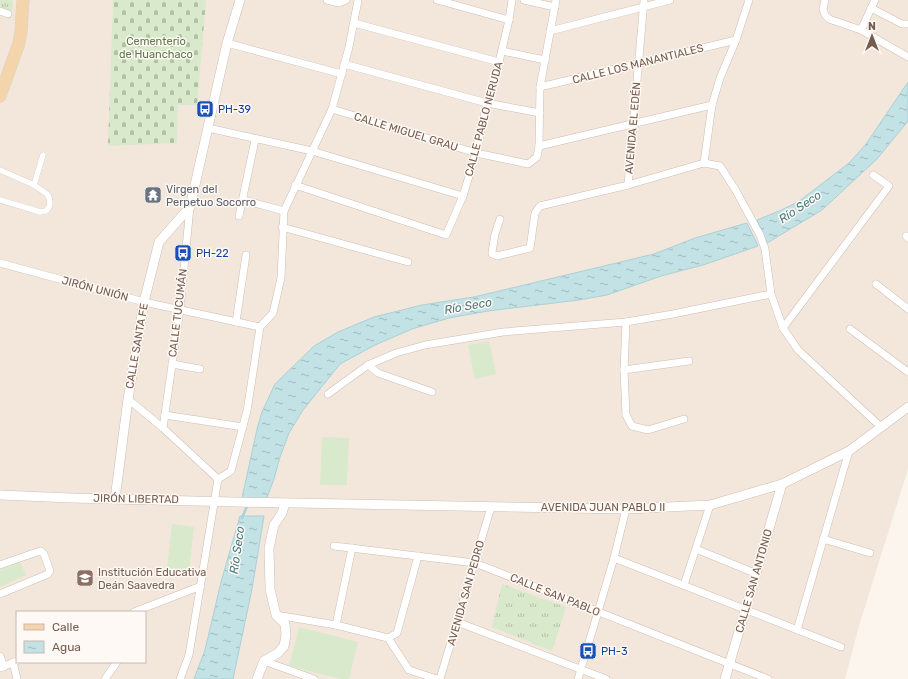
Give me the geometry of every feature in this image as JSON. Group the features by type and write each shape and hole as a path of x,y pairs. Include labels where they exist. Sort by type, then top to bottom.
{"main road":[{"path":"0,96 3,76 19,43 23,6"}],"street":[{"path":"18,0 23,6"},
{"name":"CALLE TUCUMÁN","path":"163,428 180,309 190,207 227,43 240,0"},
{"path":"327,0 338,3 346,0"},
{"path":"180,679 189,655 218,480 231,471 247,411 260,327 274,313 282,268 282,228 284,211 332,109 342,74 358,0"},
{"path":"437,0 509,20"},
{"name":"CALLE PABLO NERUDA","path":"296,185 446,235 463,196 476,153 487,103 502,51 512,0"},
{"path":"524,0 556,4 540,87 539,146 712,105"},
{"path":"550,32 644,3 670,0"},
{"path":"704,163 712,105 720,78 736,40 749,0"},
{"path":"825,0 823,9 825,15 829,19 860,30 908,57"},
{"path":"860,30 875,0"},
{"name":"AVENIDA EL EDÉN","path":"628,185 644,3"},
{"path":"871,8 902,24 908,24"},
{"path":"0,11 8,14"},
{"path":"354,23 499,62"},
{"name":"CALLE LOS MANANTIALES","path":"540,87 736,40"},
{"path":"227,43 342,74"},
{"path":"502,51 545,60"},
{"path":"344,64 487,103 540,114"},
{"name":"CALLE MIGUEL GRAU","path":"332,109 476,153 528,164 537,157 539,146"},
{"path":"208,128 255,140 312,151 463,196"},
{"path":"239,216 255,140"},
{"path":"34,185 43,155"},
{"path":"500,219 495,234 492,252 492,254 497,256 530,248 535,213 540,206 628,185 704,163 720,166 735,189 760,235 765,249 771,294 783,328 798,350 881,428"},
{"path":"0,170 34,185 49,196 50,205 46,211 40,212 0,200"},
{"path":"783,328 889,186 873,175"},
{"path":"243,200 284,211"},
{"name":"CALLE SANTA FE","path":"115,499 128,398 144,302 159,242 190,207"},
{"path":"282,228 408,262"},
{"path":"236,322 246,255"},
{"name":"JIRÓN UNIÓN","path":"0,263 144,302 260,327"},
{"path":"876,284 908,309"},
{"path":"328,394 368,365 396,353 424,345 503,332 626,322 771,294"},
{"path":"626,322 624,370 626,415 632,426 648,430 684,419"},
{"path":"850,329 908,372"},
{"path":"624,370 688,362"},
{"path":"172,364 200,369"},
{"path":"368,365 378,373 432,392"},
{"path":"128,398 163,428 218,480"},
{"name":"AVENIDA JUAN PABLO II","path":"273,502 626,509 710,505 782,484 849,451 908,407"},
{"path":"165,415 243,427"},
{"path":"797,630 849,451"},
{"name":"CALLE SAN ANTONIO","path":"726,679 782,484"},
{"name":"JIRÓN LIBERTAD","path":"0,494 115,499 273,502"},
{"path":"257,679 264,661 278,653 284,646 286,635 285,624 276,615 270,589 269,548 274,525 282,513 285,503"},
{"path":"684,585 710,505"},
{"name":"AVENIDA SAN PEDRO","path":"440,679 491,507"},
{"path":"578,679 614,558 626,509"},
{"path":"824,539 870,552"},
{"name":"CALLE SAN PABLO","path":"334,546 474,563 768,679"},
{"path":"336,625 352,548"},
{"path":"696,549 757,574"},
{"path":"0,565 37,552 41,552 44,554 50,571 48,574 0,594"},
{"path":"388,638 397,633 418,556"},
{"path":"614,558 842,647"},
{"path":"137,611 200,586"},
{"path":"276,615 336,625 388,638 409,670 437,679"},
{"path":"457,622 606,679"},
{"path":"0,656 2,667 15,662 17,679"},
{"path":"264,661 314,679"},
{"path":"105,679 116,663"}],"shaded area":[{"path":"0,0 908,0 908,469 859,626 845,679 0,679"}],"green space":[{"path":"0,0 12,0 12,10 7,11 0,8"},
{"name":"Cementerio de Huanchaco","path":"113,0 206,0 197,105 178,105 177,143 108,146"},
{"path":"489,341 496,374 475,379 468,345"},
{"path":"322,437 349,438 347,485 320,485"},
{"path":"172,524 194,527 189,571 167,568"},
{"path":"20,562 26,575 0,587 0,570"},
{"path":"502,584 566,607 552,651 492,627"},
{"path":"299,627 358,642 349,679 341,679 289,666"}],"water":[{"path":"908,82 908,121 877,159 822,210 767,243 757,220 798,202 849,163 866,144"},
{"path":"747,223 758,246 703,265 661,276 607,295 579,300 488,311 449,318 412,329 375,345 340,364 303,410 289,433 266,500 242,498 257,429 262,412 275,384 314,346 338,332 374,317 422,305 474,297 654,254 695,238"},
{"path":"240,516 264,516 252,589 233,679 194,679 205,650 221,582"}],"waterway":[{"name":"Río Seco","path":"242,518 248,504"}],"place":[{"name":"PH-39","path":"205,109"},
{"name":"Virgen del Perpetuo Socorro","path":"153,195"},
{"name":"PH-22","path":"183,253"},
{"name":"Institución Educativa Deán Saavedra","path":"85,578"},
{"name":"PH-3","path":"588,651"}]}
